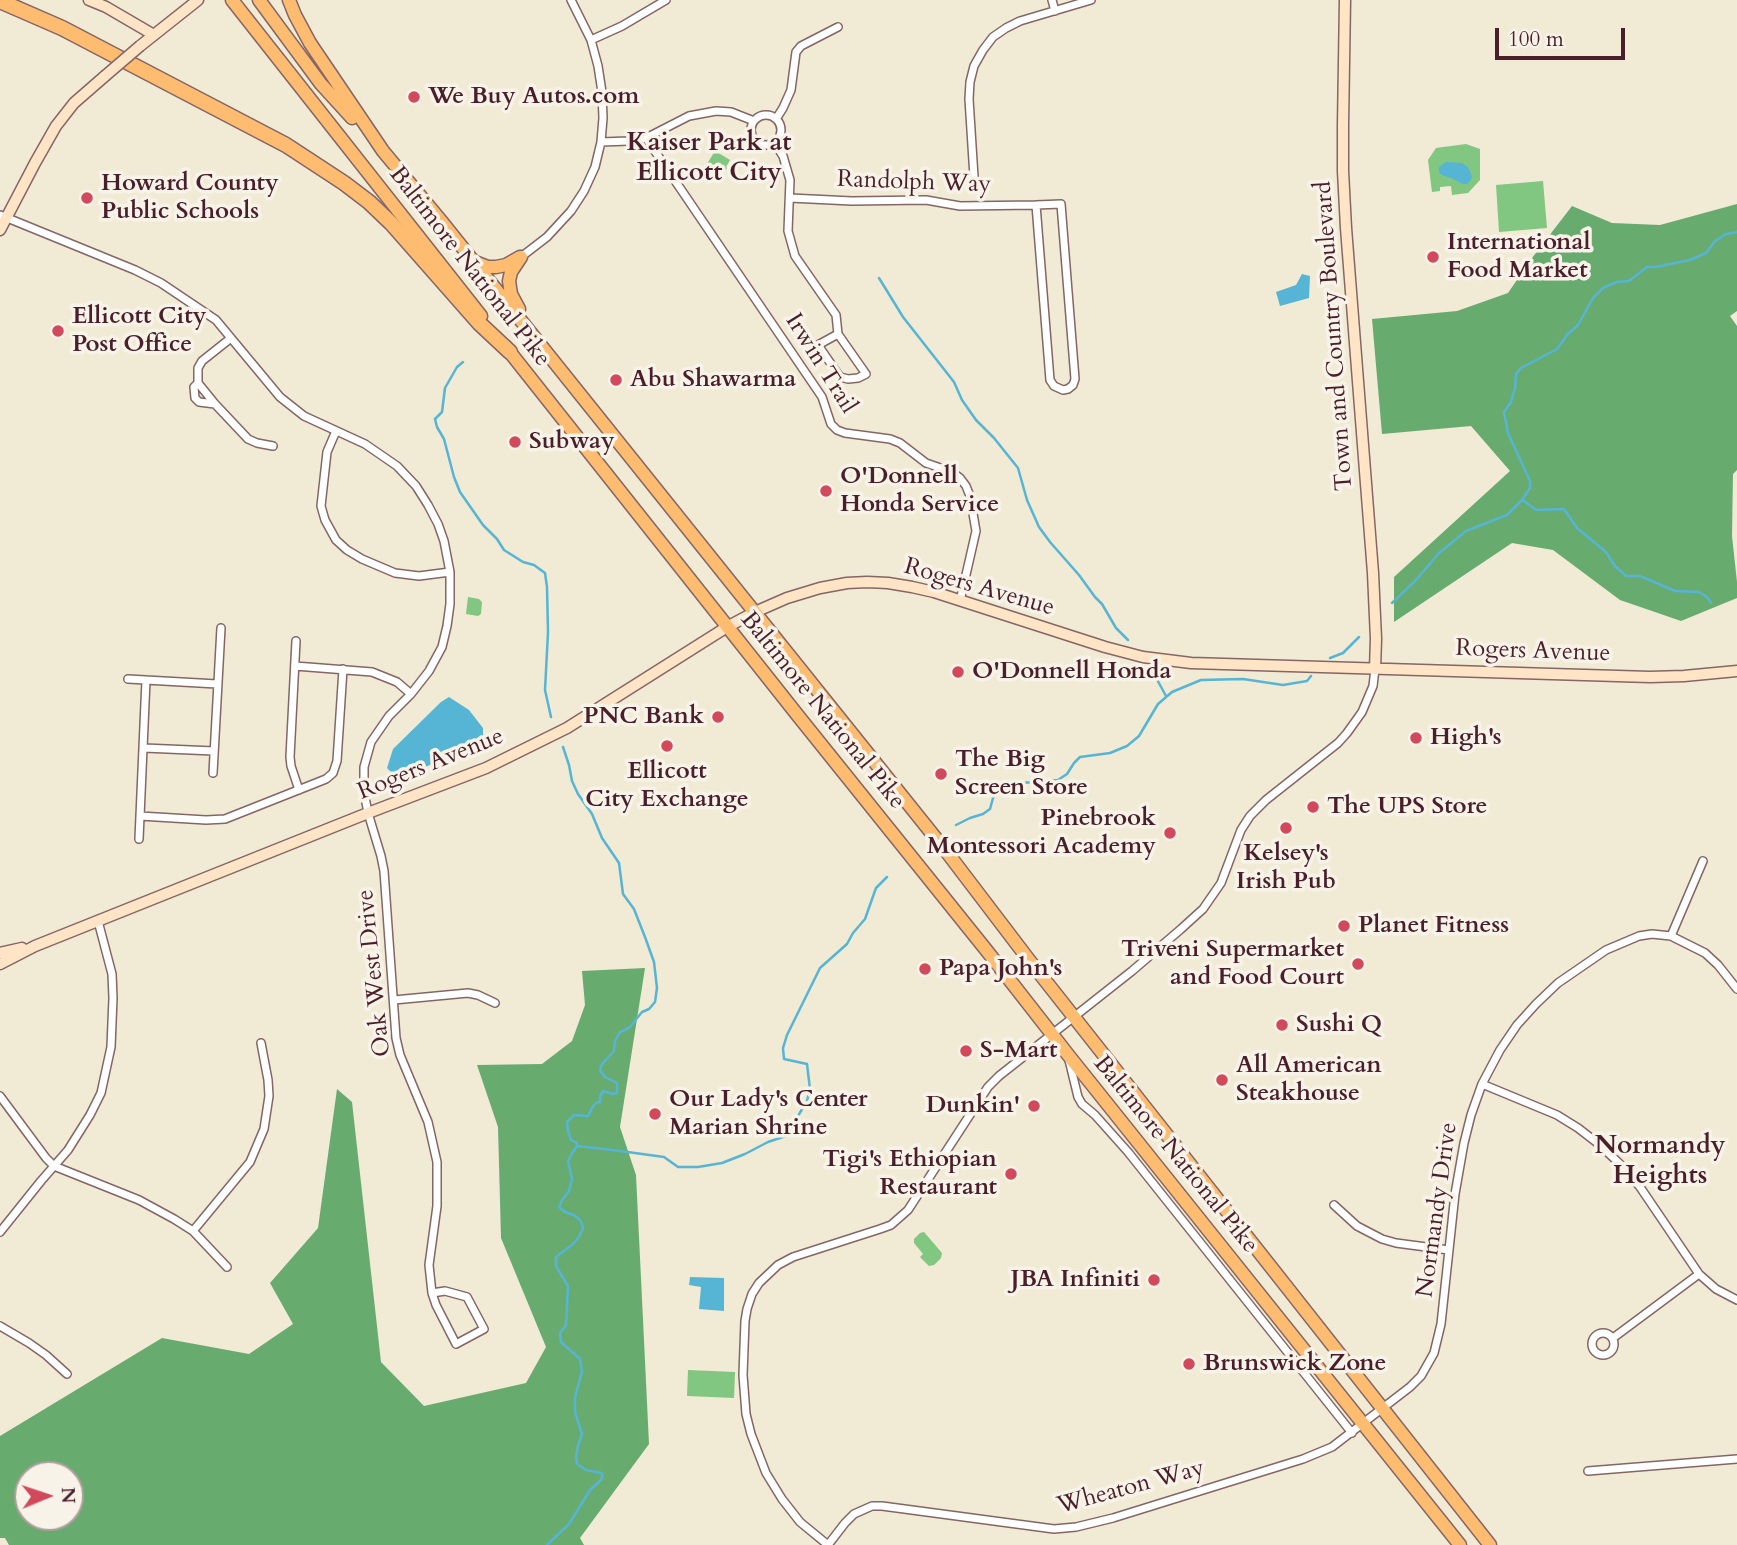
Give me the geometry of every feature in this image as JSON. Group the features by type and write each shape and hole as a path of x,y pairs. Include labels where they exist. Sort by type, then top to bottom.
{"highway":[{"path":"0,1 62,28 286,145 326,170 369,202 391,223 479,323 510,352"}],"main road":[{"path":"89,0 154,35"},
{"path":"0,230 3,216 56,126 74,103 198,0"},
{"name":"Baltimore National Pike","path":"232,0 727,627 1460,1545"},
{"path":"259,0 321,84 383,151"},
{"name":"Baltimore National Pike","path":"289,0 310,43 383,151 946,850 1074,1017 1490,1545"},
{"name":"Town and Country Boulevard","path":"1345,0 1343,171 1373,573 1375,669"},
{"path":"473,262 496,267 521,257"},
{"path":"521,257 511,272 509,288 530,332"},
{"name":"Rogers Avenue","path":"0,964 35,946 486,768 545,740 583,718 727,627 755,612 820,588 856,583 888,583 912,587 1105,648 1155,659 1191,663 1650,677 1737,671"},
{"name":"Rogers Avenue","path":"0,953 35,946"}],"street":[{"path":"521,257 547,237 571,211 595,167 601,142 603,92 598,66 591,40 570,0"},
{"path":"591,40 622,26 666,0"},
{"path":"1052,0 1055,11"},
{"path":"974,177 970,82 974,66 983,51 993,37 1020,21 1091,0"},
{"path":"776,119 791,90 796,51 838,27"},
{"path":"601,142 646,138 689,116 716,111 731,112 754,121"},
{"path":"766,115 776,119 780,131 778,139 765,145 756,141 751,131 754,121 766,115"},
{"name":"Irwin Trail","path":"646,138 822,397 831,424 836,430 900,443 926,463 952,472 966,486 976,530 961,601"},
{"path":"774,142 783,156 790,180 788,231 795,256 836,315 838,334 866,374 858,378 840,377 818,345 838,334"},
{"name":"Randolph Way","path":"790,198 926,200 960,206 1061,204 1075,379 1073,386 1063,390 1054,386 1050,380 1036,205"},
{"name":"Oak West Drive","path":"3,216 135,270 216,320 280,397 304,416 374,450 407,475 429,505 438,524 450,572 450,604 442,647 429,671 411,694 388,716 371,742 364,767 364,792 368,813 384,871 400,1055 428,1122 437,1162 437,1206 429,1265 432,1293 456,1344 484,1329 467,1297 445,1291 432,1293"},
{"path":"231,338 202,362 198,368 198,383 248,439 273,446"},
{"path":"336,430 327,452 321,506 335,540 362,559 394,573 419,576 450,572"},
{"path":"213,773 222,628"},
{"path":"296,641 290,757 299,790"},
{"path":"295,666 372,672 397,682 411,694"},
{"path":"140,816 225,819 326,779 336,767 343,669"},
{"path":"828,1545 800,1522 782,1499 766,1473 751,1434 746,1414 743,1375 745,1321 752,1293 778,1265 793,1257 880,1229 900,1218 908,1210 988,1087 1149,957 1203,909 1221,883 1241,830 1250,816 1347,733 1362,712 1373,686 1375,669"},
{"path":"128,679 218,684"},
{"path":"139,839 146,680"},
{"path":"144,748 214,751"},
{"path":"1671,936 1703,862"},
{"path":"0,1232 78,1137 101,1093 114,1018 111,974 98,921"},
{"name":"Normandy Drive","path":"1364,1424 1421,1376 1434,1353 1441,1324 1455,1194 1471,1115 1482,1084 1517,1025 1558,983 1606,950 1639,936 1671,936 1705,953 1737,989"},
{"path":"394,1000 468,993 495,1003"},
{"path":"193,1231 250,1162 264,1129 268,1080 261,1044"},
{"path":"1069,1056 1082,1104 1128,1152 1352,1433"},
{"path":"1482,1084 1557,1115 1600,1145 1640,1187 1699,1274 1716,1289 1737,1300"},
{"path":"0,1096 54,1166 158,1209 193,1231 228,1266"},
{"path":"1334,1205 1357,1226 1382,1240 1449,1250"},
{"path":"1613,1338 1699,1274"},
{"path":"0,1326 36,1347 68,1374"},
{"name":"Wheaton Way","path":"828,1545 855,1514 872,1506 1054,1529 1086,1525 1303,1460 1332,1447 1364,1424"},
{"path":"1588,1471 1737,1459"}],"green space":[{"path":"1466,144 1480,149 1480,180 1468,193 1452,195 1451,186 1440,187 1440,191 1432,192 1428,160 1436,148"},
{"path":"715,151 730,160 720,177 705,167"},
{"path":"1543,181 1547,228 1499,232 1496,185"},
{"path":"1737,204 1737,311 1730,316 1737,326 1737,470 1733,474 1732,536 1737,598 1681,621 1620,600 1553,550 1512,543 1394,622 1394,577 1510,471 1471,426 1382,434 1372,319 1457,311 1508,293 1572,206 1612,223 1660,225"},
{"path":"468,597 482,602 481,614 478,616 466,614"},
{"path":"645,968 620,1127 636,1175 649,1444 580,1538 584,1545 9,1545 5,1538 0,1538 0,1436 162,1338 249,1354 293,1324 270,1283 318,1228 337,1089 352,1102 381,1362 424,1406 526,1383 546,1347 501,1238 498,1127 477,1065 542,1064 572,1041 585,1005 582,971"},
{"path":"924,1232 942,1253 934,1265 929,1266 920,1257 923,1254 914,1243 914,1239"},
{"path":"688,1370 735,1372 734,1398 687,1396"}],"water":[{"path":"1446,162 1462,163 1468,167 1472,177 1470,181 1463,184 1441,175 1439,167"},
{"path":"1302,274 1310,276 1309,298 1280,306 1276,292 1296,285"},
{"path":"449,697 469,710 483,728 483,735 456,754 418,770 394,775 387,768 393,749"},
{"path":"690,1277 724,1278 724,1311 699,1309 701,1287 689,1285"}],"waterway":[{"path":"1392,603 1439,553 1466,531 1507,515 1530,488 1530,481 1508,433 1504,412 1511,402 1516,374 1521,368 1557,349 1578,325 1593,298 1603,288 1617,282 1629,281 1647,267 1690,260 1706,253 1715,241 1726,234 1737,232"},
{"path":"879,278 903,317 954,382 976,420 1018,468 1027,500 1039,527 1128,640"},
{"path":"463,362 445,388 442,412 435,419 460,492 483,525 504,550 545,573 548,632 545,690 551,717"},
{"path":"1524,501 1536,510 1564,509 1577,528 1606,552 1626,576 1640,576 1675,591 1699,592 1711,603"},
{"path":"1330,658 1343,653 1359,637"},
{"path":"1154,674 1166,696"},
{"path":"956,825 990,809 993,798 1009,784 1058,780 1067,774 1080,757 1110,753 1127,746 1139,736 1158,704 1172,692 1201,680 1243,679 1283,685 1307,681 1311,676"},
{"path":"563,747 578,794 619,863 623,894 634,909 645,937 654,962 657,988 655,1002 642,1012 629,1028 620,1032 614,1051 602,1064 600,1070 605,1077 617,1083 617,1093 603,1091 600,1102 596,1103 588,1116 574,1115 567,1122 571,1140 577,1143 577,1146"},
{"path":"547,1545 569,1524 590,1490 602,1479 602,1473 586,1470 577,1464 576,1457 582,1434 575,1412 575,1397 582,1372 580,1359 561,1342 560,1333 566,1325 568,1286 556,1266 556,1257 573,1244 583,1228 581,1221 559,1207 569,1191 572,1179 568,1161 572,1153 577,1146 664,1157 678,1167 698,1167 722,1163 786,1136 807,1101 810,1089 807,1064 784,1059 783,1048 787,1035 820,968 847,944 865,919 876,888 887,877"}],"place":[{"name":"We Buy Autos.com","path":"414,97"},
{"name":"Howard County Public Schools","path":"87,198"},
{"name":"International Food Market","path":"1433,257"},
{"name":"Ellicott City Post Office","path":"58,331"},
{"name":"Abu Shawarma","path":"616,380"},
{"name":"Subway","path":"515,442"},
{"name":"O'Donnell Honda Service","path":"826,491"},
{"name":"O'Donnell Honda","path":"958,672"},
{"name":"PNC Bank","path":"718,717"},
{"name":"High's","path":"1416,738"},
{"name":"Ellicott City Exchange","path":"667,746"},
{"name":"The Big Screen Store","path":"941,774"},
{"name":"The UPS Store","path":"1313,807"},
{"name":"Kelsey's Irish Pub","path":"1286,828"},
{"name":"Pinebrook Montessori Academy","path":"1170,833"},
{"name":"Planet Fitness","path":"1344,926"},
{"name":"Triveni Supermarket and Food Court","path":"1358,964"},
{"name":"Papa John's","path":"925,969"},
{"name":"Sushi Q","path":"1282,1025"},
{"name":"S-Mart","path":"966,1051"},
{"name":"All American Steakhouse","path":"1222,1080"},
{"name":"Dunkin'","path":"1034,1106"},
{"name":"Our Lady's Center Marian Shrine","path":"655,1114"},
{"name":"Tigi's Ethiopian Restaurant","path":"1011,1174"},
{"name":"JBA Infiniti","path":"1154,1280"},
{"name":"Brunswick Zone","path":"1189,1364"}],"district":[{"name":"Kaiser Park at Ellicott City","path":"709,159"},
{"name":"Normandy Heights","path":"1660,1162"}]}
